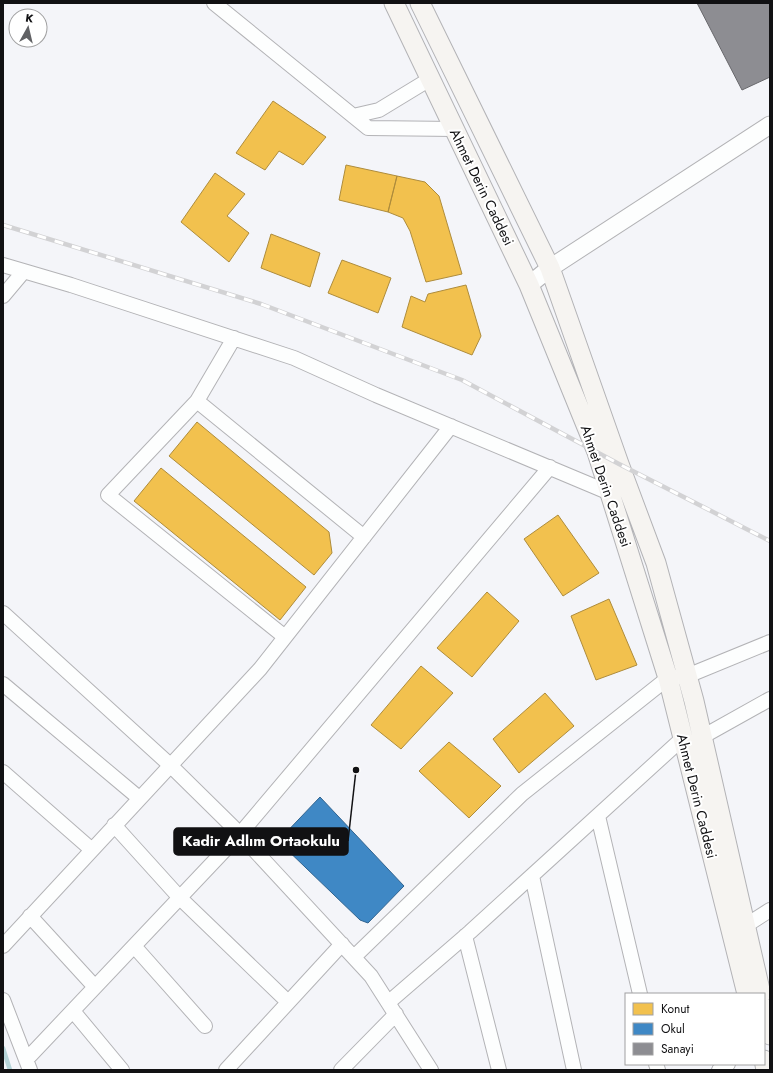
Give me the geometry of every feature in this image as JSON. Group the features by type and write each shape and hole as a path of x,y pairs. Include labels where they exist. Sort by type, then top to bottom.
{"main road":[{"name":"Ahmet Derin Caddesi","path":"394,3 529,285 597,452 668,678 747,993"},
{"name":"Ahmet Derin Caddesi","path":"420,3 550,268 618,464 656,563 702,737 761,993"},
{"path":"765,1012 770,1035"}],"street":[{"path":"214,3 368,128 455,129"},
{"path":"353,116 379,110 430,79"},
{"path":"529,285 550,268 770,125"},
{"path":"3,265 294,358 610,493"},
{"path":"3,296 24,271"},
{"path":"234,338 197,401 108,495 285,637"},
{"path":"197,401 364,538"},
{"path":"3,946 260,669 451,426"},
{"path":"3,1000 6,1016 28,1065 95,987 240,834 550,467"},
{"path":"3,613 170,765 240,834 371,976 393,1008 431,1070"},
{"path":"354,957 522,794 668,678 687,676 770,642"},
{"path":"3,684 139,798"},
{"path":"702,737 770,699"},
{"path":"341,1070 393,1008 465,936 683,738"},
{"path":"3,772 92,850"},
{"path":"598,816 640,993"},
{"path":"114,825 180,898 288,1002"},
{"path":"532,876 574,1070"},
{"path":"745,926 770,910"},
{"path":"30,916 95,987"},
{"path":"465,936 499,1070"},
{"path":"226,1070 342,944"},
{"path":"134,946 205,1026"},
{"path":"73,1011 122,1070"}],"building: Konut":[{"path":"273,101 326,137 303,165 279,151 265,170 236,153"},
{"path":"346,165 397,176 388,212 339,200"},
{"path":"215,173 245,194 227,216 249,233 229,262 181,222"},
{"path":"397,176 425,182 439,196 462,274 426,282 410,231 403,218 388,212"},
{"path":"271,234 320,253 310,287 261,268"},
{"path":"342,260 391,278 378,313 328,293"},
{"path":"466,285 481,336 472,355 402,327 411,296 425,302 428,294"},
{"path":"197,422 329,532 332,553 314,575 169,456"},
{"path":"161,468 306,587 280,620 134,501"},
{"path":"558,515 599,573 563,596 524,539"},
{"path":"487,592 519,621 472,677 437,648"},
{"path":"609,599 637,665 596,680 571,616"},
{"path":"421,666 453,693 401,749 371,725"},
{"path":"545,693 574,726 519,773 493,739"},
{"path":"449,742 501,786 469,818 419,771"}],"building: Okul":[{"path":"320,797 404,886 368,923 360,920 278,841"}],"building: Sanayi":[{"path":"697,3 770,3 770,77 742,90"}],"waterway":[{"path":"3,1048 10,1070"}],"railway":[{"path":"3,225 261,304 462,380 619,464 770,541"}],"place":[{"name":"Kadir Adlım Ortaokulu","path":"356,770"}]}
